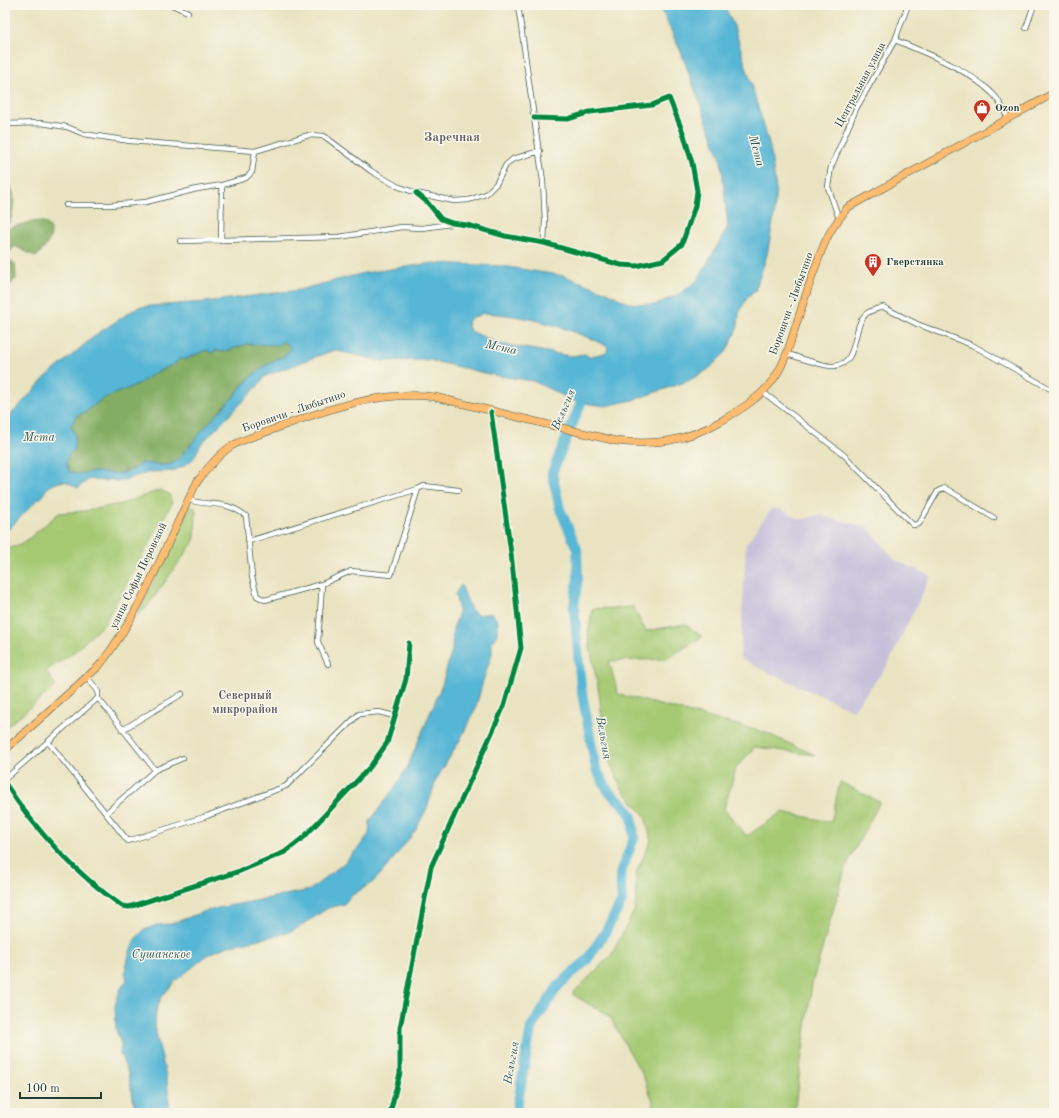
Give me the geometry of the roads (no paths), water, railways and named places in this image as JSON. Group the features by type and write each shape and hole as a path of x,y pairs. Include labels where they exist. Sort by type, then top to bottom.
{"main road":[{"name":"Боровичи - Любытино","path":"184,507 197,482 208,468 230,447 321,412 378,399 417,395 435,397 491,412 606,439 630,443 680,439 711,426 763,392 773,380 787,354 828,236 847,208 1054,93"},
{"name":"улица Софьи Перовской","path":"5,750 99,666 111,651 135,613 164,554 184,507"}],"street":[{"path":"172,5 188,12"},
{"path":"518,5 540,152 544,197 544,243"},
{"name":"Центральная улица","path":"840,219 828,187 831,168 856,109 895,40 908,5"},
{"path":"1026,28 1034,5"},
{"path":"895,40 943,61 975,79 993,93 1008,118"},
{"path":"180,242 339,237 402,227 422,228 452,224 467,225 505,236 544,243 622,265 636,266 663,260 682,244 695,206 697,191 692,163 684,135 669,98 652,105 590,112 568,119 534,118"},
{"path":"5,124 41,123 67,127 84,134 130,141 255,151 309,136 324,136 371,171 397,186 416,193 454,201 469,200 486,194 496,184 506,165 513,159 540,152"},
{"path":"66,205 110,205 146,202 197,189 222,185 246,178 252,172 255,151"},
{"path":"221,241 222,185"},
{"path":"416,193 427,202 441,219 452,224"},
{"path":"787,354 834,366 843,364 850,356 862,320 866,314 872,310 883,307 917,324 972,345 1054,391"},
{"path":"763,392 844,455 913,525 919,524 938,491 945,488 994,518"},
{"path":"390,1113 400,1073 400,1028 431,867 504,706 521,648 511,553 491,412"},
{"path":"249,541 418,490 424,486 459,490"},
{"path":"188,500 197,503 229,506 246,516 252,576 257,596 265,600 322,584 351,571 391,575 418,490"},
{"path":"322,584 318,642 328,664"},
{"path":"5,783 23,811 79,872 122,906 129,907 240,871 285,852 304,837 370,767 387,743 406,679 410,642"},
{"path":"87,677 98,691 98,698 155,770"},
{"path":"122,730 182,694"},
{"path":"5,779 98,698"},
{"path":"49,742 128,841 206,816 287,786 359,714 369,711 394,716"},
{"path":"106,813 155,770 183,758"}],"water":[{"name":"Мста","path":"659,5 724,5 734,26 770,147 776,190 774,216 767,255 755,291 748,296 739,313 738,327 726,352 709,369 688,381 633,400 605,406 576,402 533,381 493,375 429,360 381,361 334,350 265,376 257,387 201,444 193,459 184,466 173,471 150,472 118,482 110,479 105,481 89,479 78,488 65,481 54,484 46,490 42,497 37,500 5,533 5,421 45,378 97,334 138,307 205,302 299,290 364,273 432,263 502,266 564,276 607,292 628,303 655,305 679,294 697,281 728,227 721,160 681,52","holes":["482,313 515,316 560,327 605,345 608,348 607,352 589,357 585,354 570,356 500,344 470,331 467,323 472,317 479,316","282,341 291,347 285,356 268,364 246,382 175,462 164,465 140,463 131,470 120,473 92,472 77,474 69,471 66,462 69,454 74,450 75,435 71,426 76,416 85,412 102,399 137,385 153,374 176,363 180,358 184,360 206,350 212,353 216,350 223,352 247,344 279,345"]},
{"name":"Сушанское","path":"461,585 471,610 478,615 492,613 498,622 497,634 492,642 492,654 475,710 460,740 436,780 427,808 415,831 373,882 351,896 344,904 328,908 296,929 287,933 228,946 209,954 175,981 161,998 156,1011 155,1028 167,1080 170,1113 136,1113 128,1073 120,1054 121,1044 116,1030 115,1006 120,990 127,980 125,971 130,951 136,938 144,930 157,925 171,924 208,910 310,890 344,863 360,846 369,834 370,821 407,768 442,685 452,650 453,629 458,616 458,606 455,594"}],"waterway":[{"name":"Вельгия","path":"516,1113 531,1028 558,986 587,960 606,931 622,901 620,874 634,838 632,817 624,805 609,792 596,769 581,687 574,606 578,578 577,549 560,509 552,473 586,391"}],"place":[{"name":"Ozon","path":"982,123"},
{"name":"Гверстянка","path":"873,277"}],"district":[{"name":"Заречная","path":"452,137"},
{"name":"Северный микрорайон","path":"245,703"}]}
